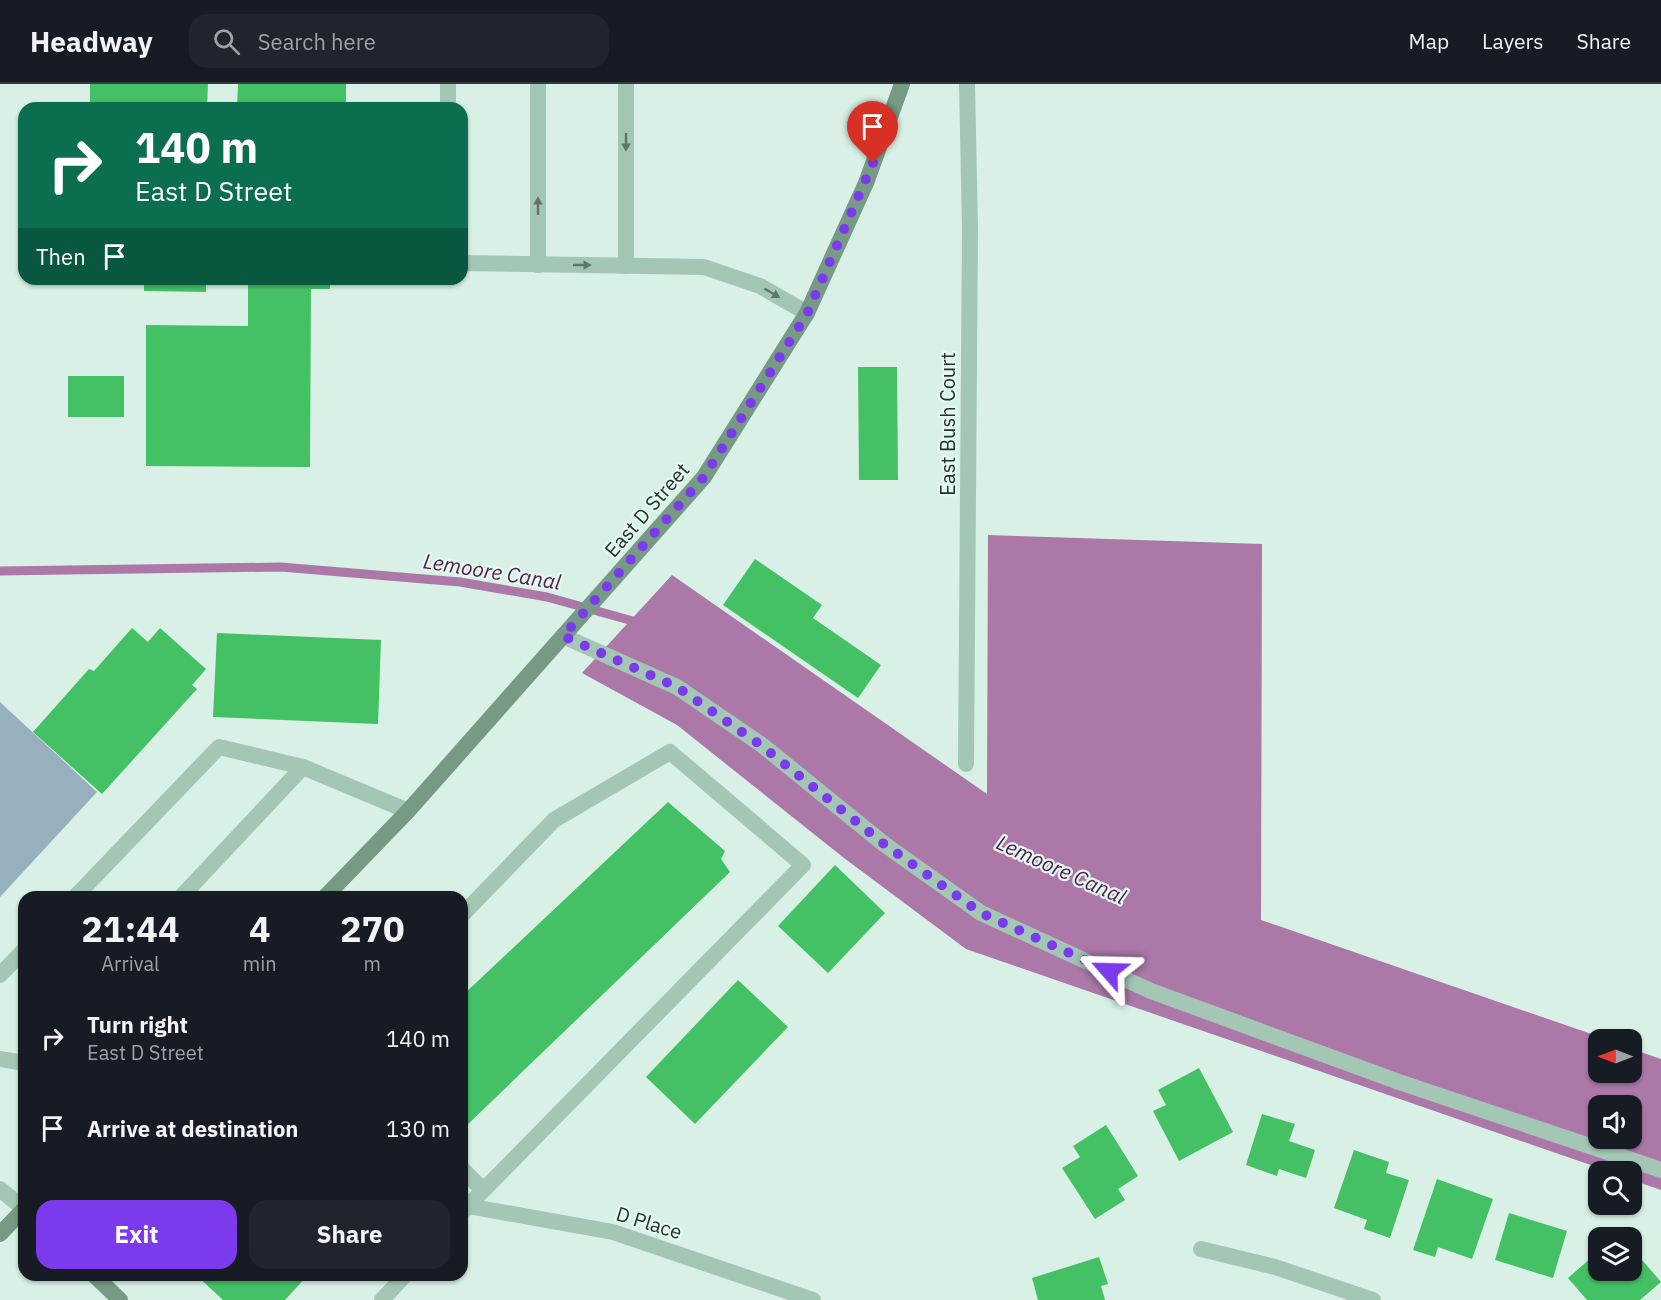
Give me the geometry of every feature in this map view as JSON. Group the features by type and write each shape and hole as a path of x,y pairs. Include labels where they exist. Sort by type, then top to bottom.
{"main road":[{"name":"East D Street","path":"331,891 408,811 704,477 807,314 866,183 902,84"},
{"path":"0,1234 18,1215"},
{"path":"100,1281 120,1300"}],"street":[{"path":"448,84 448,102"},
{"path":"538,84 538,265"},
{"path":"626,84 626,266"},
{"name":"East Bush Court","path":"966,764 970,240 967,84"},
{"path":"468,263 704,267 760,286 807,314"},
{"path":"563,636 677,687 762,746 884,844 981,913 1151,991 1399,1083 1661,1170"},
{"path":"81,891 219,747 303,767 408,811"},
{"path":"468,909 554,820 670,752 803,865 468,1206"},
{"path":"187,891 303,767"},
{"path":"0,975 18,956"},
{"path":"0,1059 18,1062"},
{"path":"468,1175 483,1190"},
{"path":"0,1189 18,1204"},
{"name":"D Place","path":"468,1209 613,1232 813,1300"},
{"path":"1202,1249 1275,1267 1373,1300"},
{"path":"382,1300 399,1281"}],"shaded area":[{"path":"0,702 97,792 0,897"}],"water":[{"path":"988,535 1262,544 1261,920 1588,1033 1588,1083 1642,1083 1642,1052 1661,1059 1661,1190 1642,1183 1642,1161 1588,1161 1588,1164 966,949 844,858 677,725 582,673 672,575 987,794"}],"building":[{"path":"90,84 208,84 207,102 90,102"},
{"path":"238,84 346,84 346,102 237,102"},
{"path":"144,285 206,285 206,292 144,291"},
{"path":"248,285 330,285 330,289 311,289 310,467 146,466 146,325 248,326"},
{"path":"858,367 897,367 898,480 859,480"},
{"path":"68,376 124,376 124,417 68,417"},
{"path":"755,559 822,605 813,618 881,665 858,698 723,605"},
{"path":"132,628 148,642 160,628 206,669 192,685 197,689 102,794 33,732 89,669 94,671"},
{"path":"217,633 381,640 378,724 213,717"},
{"path":"668,802 725,851 721,859 730,872 468,1124 468,990"},
{"path":"835,865 885,913 828,973 778,926"},
{"path":"738,980 788,1027 695,1124 646,1077"},
{"path":"1199,1068 1233,1132 1179,1161 1153,1111 1166,1105 1158,1090"},
{"path":"1262,1114 1295,1124 1289,1141 1315,1150 1306,1178 1279,1169 1277,1176 1246,1165"},
{"path":"1106,1125 1138,1176 1118,1189 1125,1200 1095,1219 1062,1168 1080,1157 1073,1146"},
{"path":"1354,1150 1389,1162 1386,1173 1409,1180 1390,1238 1364,1229 1367,1220 1334,1208"},
{"path":"1437,1179 1493,1199 1472,1259 1438,1247 1435,1257 1413,1250"},
{"path":"1509,1213 1567,1231 1553,1278 1495,1260"},
{"path":"1099,1257 1108,1284 1101,1286 1105,1300 1038,1300 1032,1278"},
{"path":"1642,1260 1661,1282 1640,1300 1587,1300 1568,1278 1588,1261 1588,1281 1642,1281"},
{"path":"202,1281 302,1281 285,1300 223,1300"}],"waterway":[{"name":"Lemoore Canal","path":"0,571 281,567 460,582 547,597 640,623"}],"route":[{"path":"873,163 807,314 704,477 563,636 677,687 762,746 884,844 981,913 1109,971"}]}
